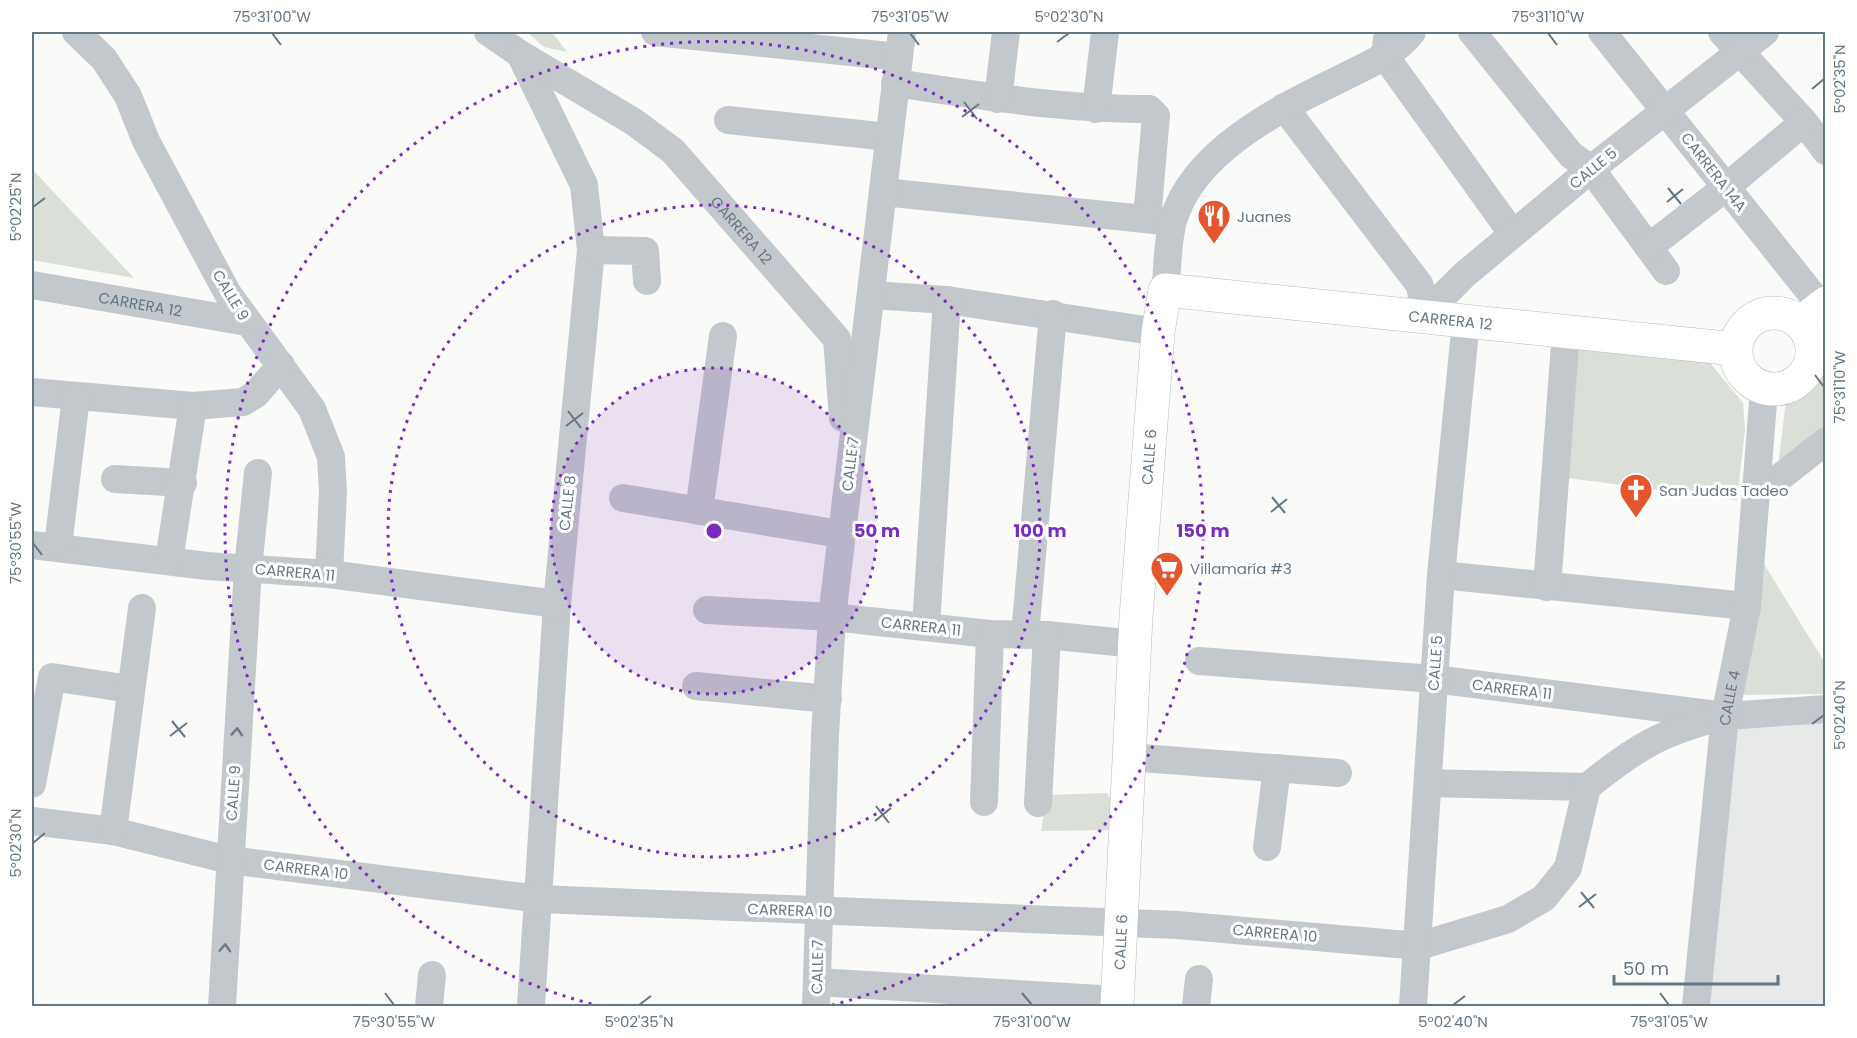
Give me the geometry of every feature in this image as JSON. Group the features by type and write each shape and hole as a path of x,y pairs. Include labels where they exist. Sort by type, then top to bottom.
{"main road":[{"name":"CARRERA 12","path":"1165,290 1735,348"},
{"name":"CALLE 6","path":"1118,1003 1135,644 1158,332 1165,290"},
{"path":"1818,311 1810,336 1812,353 1808,370 1797,382 1781,390 1764,389 1751,383 1742,374 1736,362 1735,348 1739,334 1748,323 1774,312 1788,315 1818,311"}],"street":[{"name":"CALLE 9","path":"76,32 104,59 129,96 146,141 228,294 312,409 331,457 333,492 329,574"},
{"name":"CALLE 8","path":"488,32 520,54 584,185 591,250 557,604 540,899 531,1006"},
{"path":"655,32 899,57 998,99 1096,109 1106,32"},
{"path":"998,99 1006,32"},
{"name":"CALLE 6","path":"1160,221 1212,158 1284,107 1387,44 1412,32"},
{"path":"1472,32 1571,155 1591,169 1666,272"},
{"name":"CARRERA 14A","path":"1602,32 1666,109 1818,311"},
{"name":"CALLE 5","path":"1413,1006 1419,945 1441,575 1441,318 1444,295 1512,233 1666,109 1730,42 1766,32"},
{"path":"1730,42 1804,122 1826,151"},
{"path":"1387,44 1512,233"},
{"name":"CARRERA 12","path":"520,54 634,122 673,151 837,339 849,480"},
{"name":"CALLE 7","path":"817,994 818,911 832,617 840,534 849,480 899,57"},
{"path":"1284,107 1419,284 1422,293 1441,318"},
{"name":"CALLE 6","path":"1096,109 1149,109 1156,116 1165,290"},
{"path":"728,120 889,137"},
{"path":"1649,247 1804,122"},
{"path":"883,192 1160,221"},
{"path":"591,250 645,251 647,281"},
{"name":"CARRERA 12","path":"32,285 247,322"},
{"path":"871,295 947,300 1053,314 1158,332"},
{"path":"926,625 947,300"},
{"path":"1038,803 1036,635 1053,314"},
{"path":"1547,587 1566,331"},
{"path":"699,511 723,336"},
{"path":"32,392 193,406 243,402 256,394 281,365"},
{"name":"CALLE 4","path":"1696,1006 1725,716 1747,606 1764,389"},
{"path":"45,546 76,397"},
{"path":"169,560 183,483 193,406"},
{"path":"1774,482 1821,455"},
{"name":"CALLE 9","path":"222,1006 248,568 258,473"},
{"path":"115,479 183,483"},
{"path":"623,498 840,534"},
{"name":"CARRERA 11","path":"45,546 207,566 329,574 557,604"},
{"path":"1441,575 1747,606"},
{"path":"113,831 142,608"},
{"name":"CARRERA 11","path":"707,610 832,617 926,625 990,634 1036,635 1135,644"},
{"path":"984,802 990,634"},
{"name":"CARRERA 11","path":"1198,661 1434,680 1725,716 1826,709"},
{"path":"32,784 52,677 130,688"},
{"path":"696,686 828,699"},
{"path":"1428,783 1587,786 1647,742 1684,726 1725,716"},
{"path":"1128,757 1338,773"},
{"path":"1267,847 1276,768"},
{"name":"CARRERA 10","path":"32,821 113,831 229,860 540,899 1123,922 1419,945 1508,919 1544,898 1568,868 1587,786"},
{"path":"429,1006 432,975"},
{"path":"817,994 1118,1003"}],"shaded area":[{"path":"527,32 552,32 567,52 544,47"},
{"path":"32,169 134,278 32,260"},
{"path":"1577,347 1710,363 1743,403 1745,430 1737,500 1560,477"},
{"path":"1825,360 1825,434 1777,473 1786,401 1808,385"},
{"path":"1759,556 1825,663 1825,694 1734,695"},
{"path":"1825,720 1825,1006 1702,1006 1733,724"},
{"path":"1107,793 1115,806 1110,830 1041,831 1047,795"}],"place":[{"name":"Juanes","path":"1214,245"},
{"name":"San Judas Tadeo","path":"1636,519"},
{"name":"Villamaría #3","path":"1167,597"}]}
